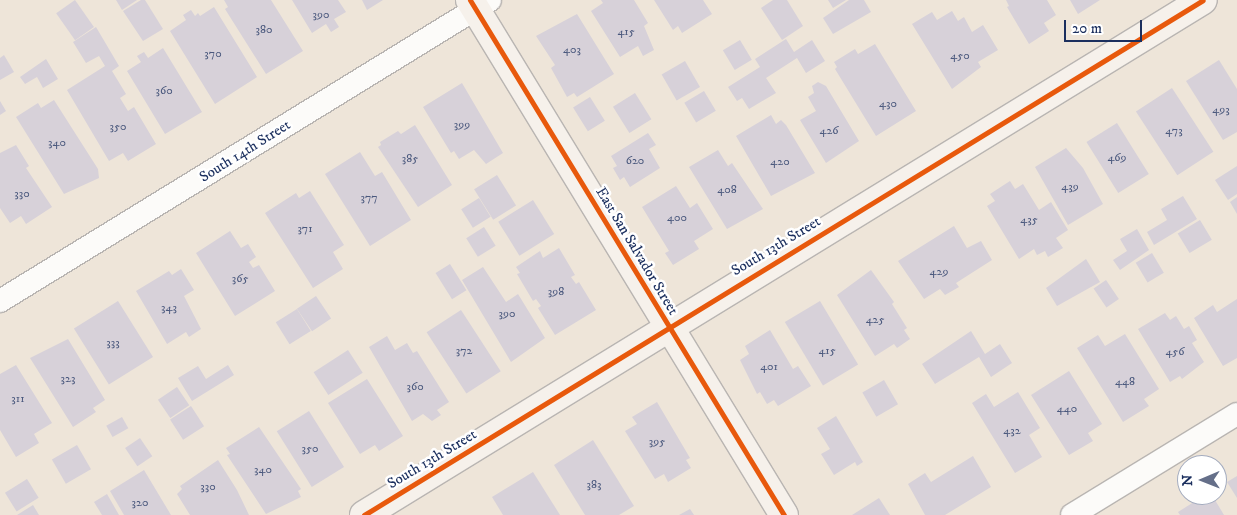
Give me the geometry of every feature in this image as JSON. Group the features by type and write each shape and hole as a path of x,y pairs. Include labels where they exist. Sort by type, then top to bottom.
{"street":[{"name":"South 13th Street","path":"364,515 1203,0"},
{"name":"East San Salvador Street","path":"478,3 668,327 784,515"},
{"name":"South 14th Street","path":"0,301 478,3"},
{"path":"1072,515 1237,414"}],"building":[{"path":"75,0 94,27 75,40 56,13"},
{"path":"116,0 137,0 122,10"},
{"path":"141,0 145,0 163,29 143,41 123,11"},
{"path":"224,0 271,0 303,51 266,74 225,9 228,7"},
{"path":"292,0 338,0 346,12 334,19 339,27 331,32 326,24 312,33"},
{"path":"362,0 383,0 367,10"},
{"path":"601,0 634,0 648,23 644,26 654,50 643,56 638,46 620,57 591,11 603,3"},
{"path":"654,0 703,0 712,14 682,33 678,26 673,30"},
{"path":"773,0 787,0 803,26 782,40 761,8"},
{"path":"828,0 846,0 833,8"},
{"path":"849,0 864,0 871,12 833,34 823,18"},
{"path":"1006,0 1047,0 1056,15 1044,23 1049,31 1029,44 1007,7 1009,6"},
{"path":"1070,0 1100,0 1078,14"},
{"path":"214,7 257,77 215,104 170,31 186,20 183,15 191,10 195,16 198,13 200,16"},
{"path":"952,11 958,21 964,17 972,32 983,25 998,50 978,62 981,67 952,89 912,24 932,12 937,20"},
{"path":"577,14 614,74 577,97 574,93 567,97 551,68 555,65 536,36"},
{"path":"96,27 119,66 112,71 126,94 120,98 128,111 134,107 156,144 128,161 123,153 109,161 67,90 105,66 99,56 86,63 73,42"},
{"path":"786,39 794,52 812,40 825,61 806,73 797,58 766,78 776,93 749,109 742,98 737,101 728,87 760,67 755,59"},
{"path":"740,40 752,60 735,70 723,50"},
{"path":"875,44 916,111 876,136 835,69 837,67 834,62 855,49 858,54"},
{"path":"163,48 202,112 165,134 127,71 141,62 137,56 144,52 148,58"},
{"path":"4,55 14,72 0,80 0,58"},
{"path":"46,59 58,79 43,88 37,77 25,84 20,77"},
{"path":"1219,60 1237,89 1237,132 1223,140 1186,81"},
{"path":"685,61 700,87 677,100 662,74"},
{"path":"818,82 826,86 859,141 826,163 800,120 816,111 808,97 814,93 812,86"},
{"path":"462,83 503,153 486,164 474,150 459,159 454,151 451,153 423,107"},
{"path":"1172,88 1213,152 1177,175 1136,111"},
{"path":"704,91 716,111 696,123 684,103"},
{"path":"635,93 651,119 629,133 613,107"},
{"path":"590,97 605,121 588,131 573,108"},
{"path":"54,100 98,169 99,178 64,194 16,117 38,103 41,108"},
{"path":"0,101 6,111 0,115"},
{"path":"771,115 776,124 781,120 786,125 815,173 771,196 736,136"},
{"path":"1117,123 1149,174 1118,193 1086,142"},
{"path":"415,125 452,185 418,207 378,147 381,145 380,142 398,131 401,134"},
{"path":"648,133 656,145 649,149 660,168 630,187 624,177 620,180 613,168 617,166 611,156"},
{"path":"16,145 29,166 26,168 52,207 26,224 21,216 10,223 0,208 0,153"},
{"path":"1066,148 1083,168 1103,204 1068,225 1035,167"},
{"path":"718,150 728,166 732,163 763,209 727,229 689,167"},
{"path":"360,152 375,176 382,172 411,220 370,246 325,174"},
{"path":"1237,166 1237,194 1228,200 1215,180"},
{"path":"497,175 516,206 493,220 474,189"},
{"path":"1010,181 1015,189 1023,184 1039,210 1051,202 1068,230 1056,238 1063,248 1048,257 1045,251 1037,255 1034,249 1019,259 987,206 995,201 990,194"},
{"path":"676,186 690,208 697,203 713,229 694,241 699,249 673,265 665,253 669,251 642,207"},
{"path":"310,191 344,245 333,252 343,269 313,288 265,213 296,193 299,198"},
{"path":"1183,196 1197,219 1154,245 1147,232 1167,220 1161,209"},
{"path":"1237,197 1237,214 1230,202"},
{"path":"479,198 491,217 473,228 461,209"},
{"path":"533,200 554,234 519,256 498,222"},
{"path":"1200,220 1212,240 1190,253 1178,233"},
{"path":"954,226 967,248 981,241 992,260 956,283 959,287 945,295 940,289 924,299 898,261"},
{"path":"484,227 496,246 478,257 466,238"},
{"path":"1137,229 1149,250 1120,270 1113,260 1127,251 1120,239"},
{"path":"230,231 241,248 248,244 256,257 249,262 253,268 259,265 275,291 235,316 196,253"},
{"path":"559,248 575,275 571,277 576,284 579,282 596,310 555,335 538,308 541,306 536,299 533,301 517,274 520,273 516,267 540,251 543,258"},
{"path":"1152,253 1164,273 1148,283 1136,263"},
{"path":"1086,259 1100,282 1057,306 1046,288"},
{"path":"450,264 466,290 452,299 436,273"},
{"path":"483,267 506,302 518,294 545,338 511,362 462,280"},
{"path":"181,269 194,290 184,296 201,329 189,337 186,332 167,344 136,291 169,271 172,275"},
{"path":"871,270 894,302 892,304 907,328 904,330 910,339 897,348 894,344 875,356 837,295"},
{"path":"1106,280 1119,299 1106,307 1094,288"},
{"path":"316,296 331,318 312,331 297,309"},
{"path":"1237,299 1237,358 1223,366 1194,318 1213,305 1217,312"},
{"path":"118,301 153,357 109,385 74,329"},
{"path":"820,301 858,364 823,386 785,322"},
{"path":"297,309 311,331 290,344 276,322"},
{"path":"461,310 501,371 466,394 427,332"},
{"path":"1165,313 1170,320 1176,316 1184,329 1189,326 1197,340 1192,343 1204,362 1182,379 1180,376 1170,382 1138,329"},
{"path":"770,330 793,369 798,366 811,386 778,406 774,400 767,404 760,392 757,394 740,360 749,354 745,346"},
{"path":"971,331 985,354 1000,344 1012,363 991,377 979,357 935,384 922,364"},
{"path":"1125,334 1159,389 1144,399 1149,406 1123,422 1077,348 1098,335 1105,346"},
{"path":"387,336 395,350 407,343 413,353 417,351 449,402 437,410 441,415 432,421 423,414 412,421 369,347"},
{"path":"68,339 105,400 93,408 96,412 73,427 30,358"},
{"path":"348,350 363,373 328,395 314,372"},
{"path":"16,365 52,423 34,434 39,443 16,457 0,430 0,374"},
{"path":"228,365 234,375 192,401 178,378 198,366 206,379"},
{"path":"1069,371 1102,424 1088,433 1093,441 1069,455 1031,395"},
{"path":"367,379 403,436 379,451 375,445 360,454 328,403"},
{"path":"884,380 898,404 876,417 862,393"},
{"path":"177,387 189,405 170,418 158,400"},
{"path":"1018,392 1040,428 1029,435 1042,457 1015,473 972,403 986,394 994,407"},
{"path":"657,402 690,458 686,460 691,468 668,482 664,474 655,479 625,431 637,424 632,417"},
{"path":"191,406 204,426 183,440 170,420"},
{"path":"309,411 344,467 312,487 277,431"},
{"path":"836,416 863,462 857,466 855,462 834,475 821,454 830,449 817,428"},
{"path":"122,417 128,428 113,437 106,426"},
{"path":"259,427 301,489 298,491 301,497 266,514 227,455 230,454 226,448"},
{"path":"140,438 152,456 137,466 125,448"},
{"path":"593,440 634,506 619,515 585,515 554,465"},
{"path":"77,445 91,469 66,484 52,459"},
{"path":"973,456 991,487 945,515 925,515 908,484 925,473 931,482"},
{"path":"218,460 237,490 249,515 190,515 177,494 182,489 180,486"},
{"path":"144,470 171,515 124,515 110,491"},
{"path":"533,472 560,515 503,515 492,497"},
{"path":"1237,476 1237,498 1227,482"},
{"path":"27,479 39,498 17,511 5,493"},
{"path":"107,494 119,515 102,515 94,502"},
{"path":"879,498 890,515 852,515"},
{"path":"33,505 39,515 17,515"},
{"path":"1189,505 1218,505 1224,515 1180,515 1178,512"},
{"path":"690,509 694,515 679,515"}],"cycle path":[{"path":"470,0 784,515"},
{"path":"364,515 1203,0"}]}
